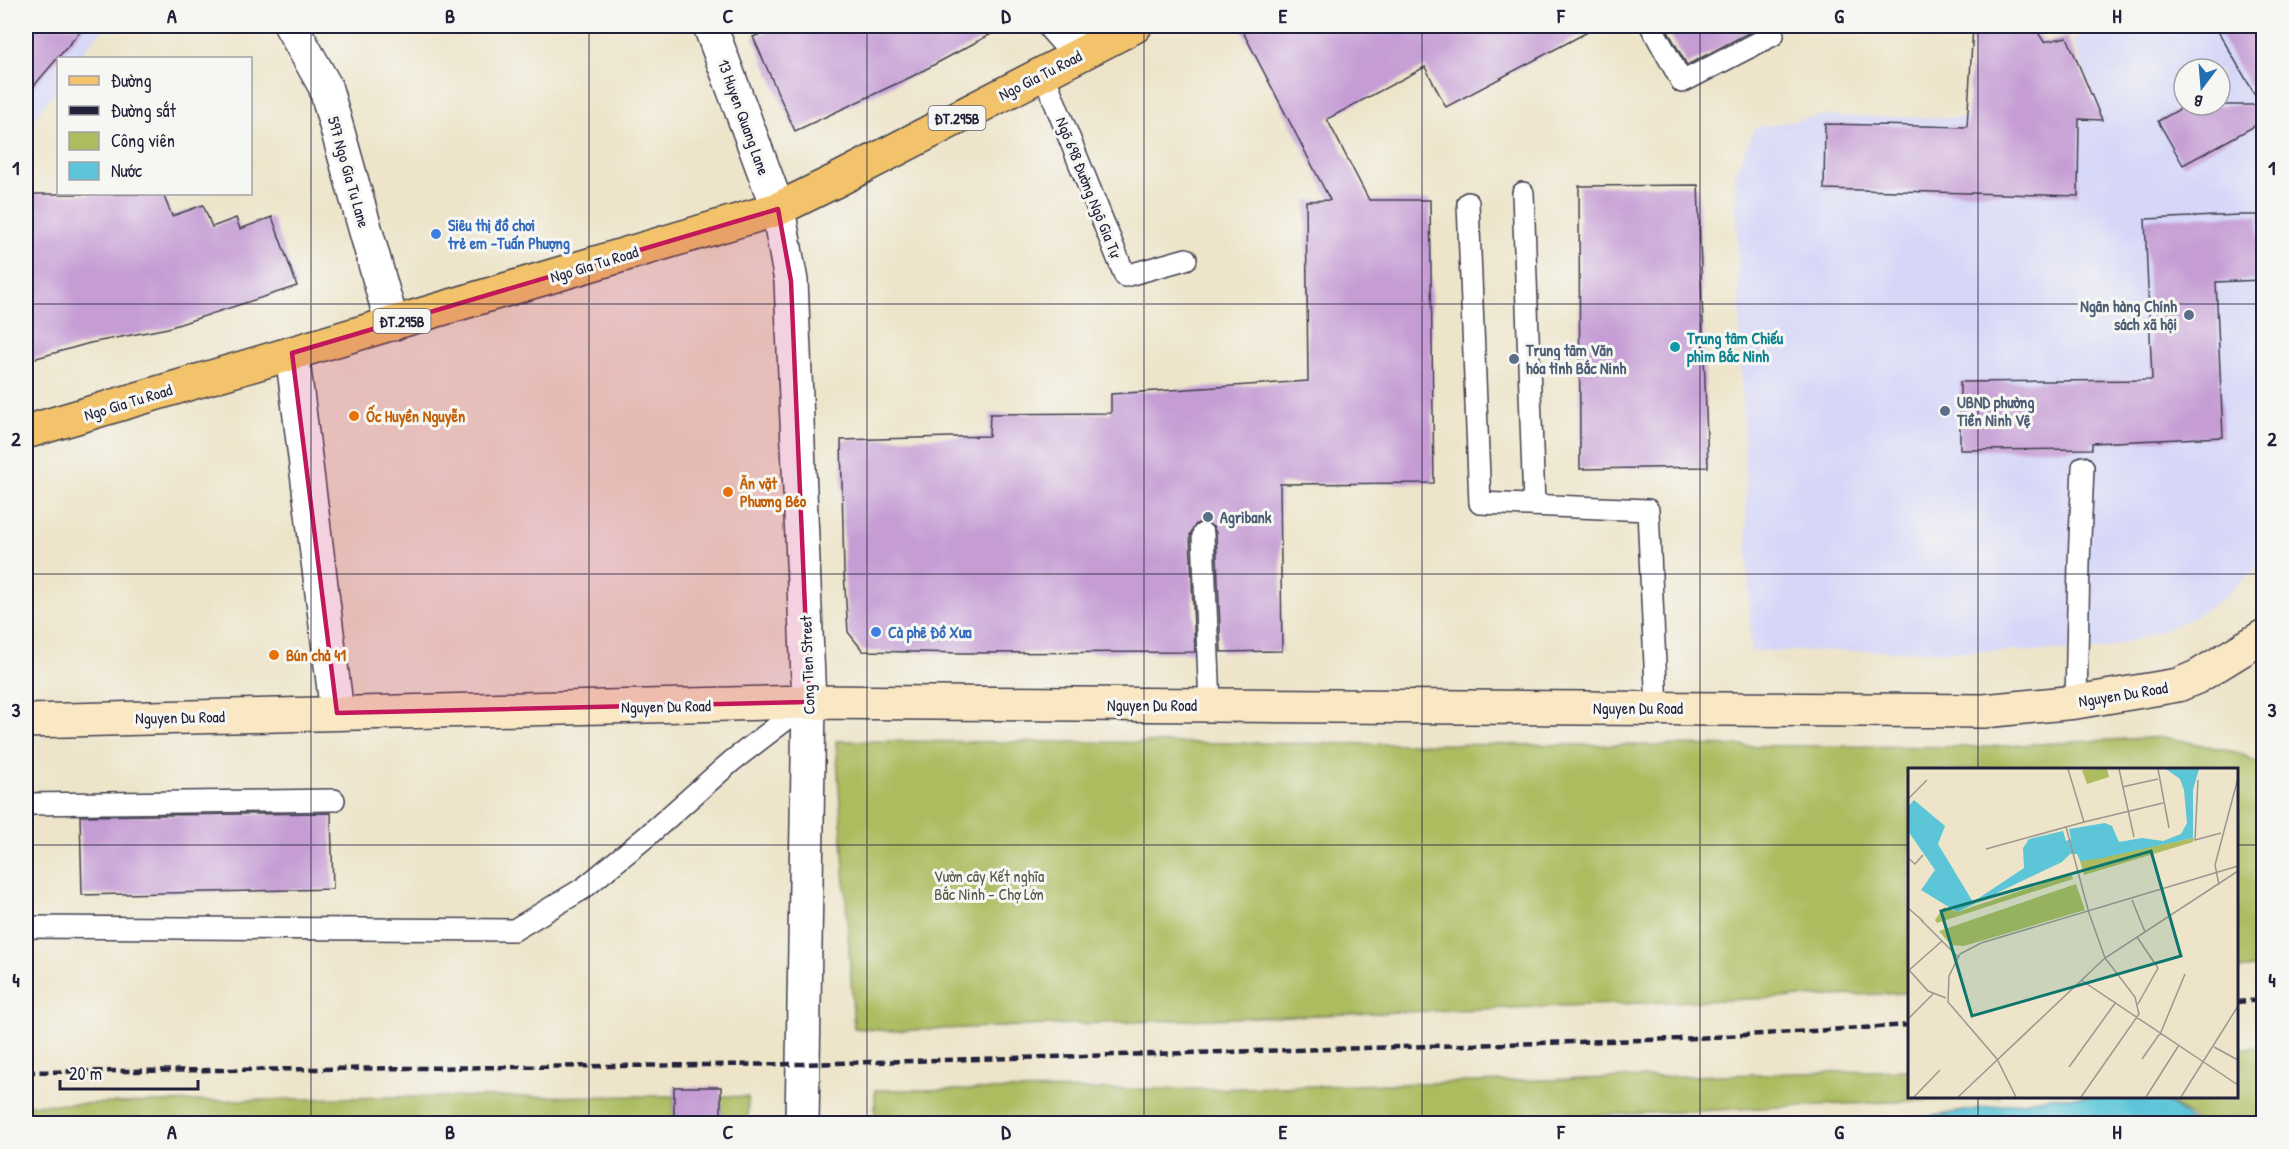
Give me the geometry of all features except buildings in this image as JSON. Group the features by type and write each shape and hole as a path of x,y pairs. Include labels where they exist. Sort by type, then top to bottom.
{"main road":[{"name":"Ngo Gia Tu Road","path":"26,432 778,209 1135,26"},
{"name":"Nguyen Du Road","path":"26,721 809,702 1984,711 2076,702 2178,685 2261,645"}],"street":[{"name":"13 Huyen Quang Lane","path":"710,26 778,209"},
{"path":"1055,26 1080,54"},
{"name":"597 Ngo Gia Tu Lane","path":"301,30 325,86 392,324"},
{"name":"Cong Tien Street","path":"778,209 791,281 809,702 802,1124"},
{"path":"292,353 337,713"}],"lane":[{"path":"1651,26 1682,82 1773,36"},
{"name":"Ngõ 698 Đường Ngô Gia Tự","path":"1043,73 1125,276 1186,259"},
{"path":"1523,193 1534,505"},
{"path":"1468,202 1480,503 1648,510 1657,708"},
{"path":"2076,702 2083,466"},
{"path":"1203,534 1210,705"},
{"path":"26,927 513,930 584,888 732,761 809,702"},
{"path":"26,804 334,800"}],"highlighted area":[{"path":"778,209 791,281 809,702 337,713 292,353"}],"shaded area":[{"path":"26,26 108,26 95,37 80,57 57,57 57,88 26,130"},
{"name":"UBND phường Tiền Ninh Vệ","path":"2099,26 2263,26 2263,562 2221,600 2193,617 2164,630 2104,649 2086,651 1751,651 1735,174 1754,128 1818,116 2102,120 2073,40"}],"green space":[{"name":"Vườn cây Kết nghĩa Bắc Ninh - Chợ Lớn","path":"2164,737 2240,753 2263,766 2263,967 2238,970 2238,768 1908,768 1908,993 890,1031 854,1028 836,741 1986,747"},
{"path":"2263,1047 2263,1123 2197,1123 2163,1098 2238,1098 2238,1049"},
{"path":"1908,1070 1908,1098 1979,1098 1427,1123 875,1123 875,1090 1209,1089"},
{"path":"674,1096 674,1124 26,1123 26,1105 392,1097"},
{"path":"721,1096 748,1097 748,1123 718,1124 721,1123"}],"water":[{"path":"2046,1098 2154,1098 2174,1107 2193,1123 1889,1123"}],"railway":[{"path":"2238,1002 2264,1000"},
{"path":"26,1072 803,1064 1679,1039 1908,1025"}],"place":[{"name":"Siêu thị đồ chơi trẻ em -Tuấn Phượng","path":"436,234"},
{"name":"Ngân hàng Chính sách xã hội","path":"2189,315"},
{"name":"Trung tâm Chiếu phim Bắc Ninh","path":"1675,347"},
{"name":"Trung tâm Văn hóa tỉnh Bắc Ninh","path":"1514,359"},
{"name":"UBND phường Tiền Ninh Vệ","path":"1945,411"},
{"name":"Ốc Huyền Nguyễn","path":"354,416"},
{"name":"Ăn vặt Phương Béo","path":"728,492"},
{"name":"Agribank","path":"1208,517"},
{"name":"Cà phê Đồ Xưa","path":"876,632"},
{"name":"Bún chả 41","path":"274,655"}]}
